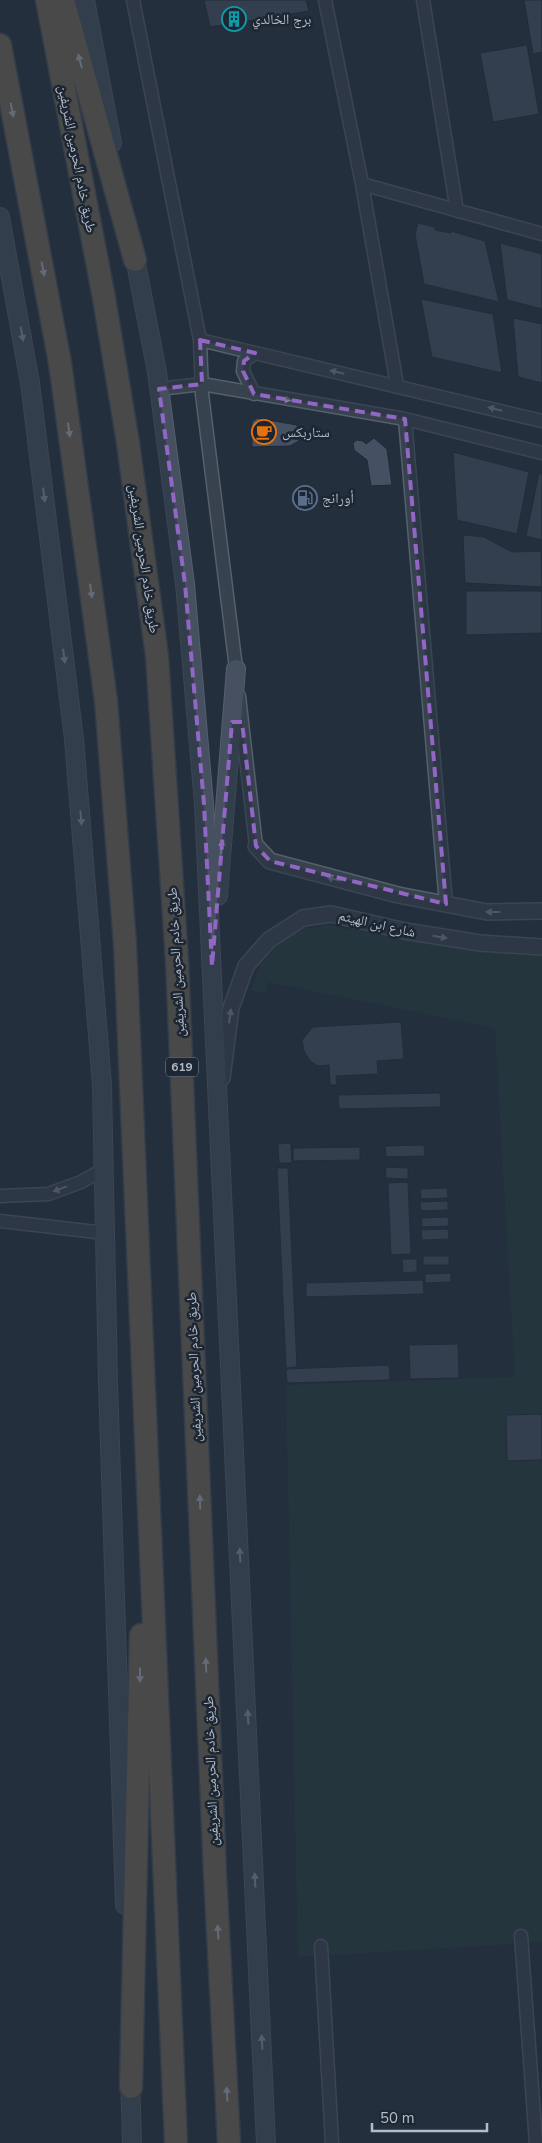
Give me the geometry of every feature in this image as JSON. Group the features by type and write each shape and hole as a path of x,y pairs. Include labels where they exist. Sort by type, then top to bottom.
{"highway":[{"name":"طريق خادم الحرمين الشريفين","path":"46,0 106,308 128,443 157,656 177,961 215,1874 229,2143"},
{"path":"63,0 135,260"},
{"path":"0,45 60,363 106,701 126,944 176,2143"},
{"path":"131,2087 146,1417"}],"main road":[{"path":"85,0 159,389 185,584 204,804 266,2143"},
{"path":"0,217 30,383 74,739 102,1085 132,2143"},
{"path":"212,966 236,669"}],"street":[{"path":"134,0 200,340 202,384 256,846 270,861 398,895 487,912 542,911"},
{"path":"325,0 362,184 397,385"},
{"path":"424,0 457,211"},
{"path":"362,184 542,234"},
{"path":"200,340 397,385 542,421"},
{"path":"254,353 244,361 243,371 254,394"},
{"path":"159,389 202,384 405,419 542,453"},
{"path":"405,419 446,904"},
{"name":"شارع ابن الهيثم","path":"219,1099 231,1008 246,966 268,940 303,918 331,914 405,931 480,943 542,947"},
{"path":"0,1196 48,1194 82,1182 104,1168"},
{"path":"0,1221 105,1232"},
{"path":"520,1936 536,2143"},
{"path":"321,1946 332,2143"}],"highlighted area":[{"path":"200,340 255,353 244,361 243,371 254,394 405,419 446,904 270,861 256,846 242,722 232,722 212,966 204,804 185,584 159,389 202,384"}],"green space":[{"path":"327,925 465,950 542,953 542,1942 298,1957 286,1385 515,1377 495,1028 268,982 265,992 251,991 260,965 286,937 308,928"}],"building":[{"name":"برج الخالدي","path":"204,0 306,0 309,11 210,27"},
{"path":"524,0 542,0 542,52 533,54"},
{"path":"527,45 539,114 493,122 480,53"},
{"path":"418,223 435,227 435,230 451,233 451,231 485,241 499,302 424,284 415,234"},
{"path":"500,243 542,254 542,309 507,300"},
{"path":"421,299 493,314 502,373 432,357"},
{"path":"513,318 542,324 542,383 518,377"},
{"path":"257,418 297,425 299,441 290,446 252,447 252,422"},
{"path":"374,438 387,449 392,485 371,486 367,460 354,450 353,443 357,440 363,441 366,444"},
{"path":"453,452 529,472 517,534 457,520"},
{"path":"539,473 542,474 542,540 526,536"},
{"path":"463,535 484,537 512,552 541,551 542,587 465,583"},
{"path":"466,591 542,591 542,633 466,635"},
{"path":"401,1022 404,1059 377,1061 378,1074 336,1076 337,1085 330,1085 329,1065 318,1066 310,1061 304,1051 302,1040 313,1027"},
{"path":"440,1093 441,1107 339,1109 338,1095"},
{"path":"291,1143 292,1163 279,1163 278,1144"},
{"path":"424,1145 425,1156 386,1157 385,1146"},
{"path":"360,1147 360,1160 293,1161 293,1148"},
{"path":"386,1167 408,1168 408,1179 385,1178"},
{"path":"277,1168 288,1168 297,1367 286,1368"},
{"path":"408,1182 411,1254 391,1255 388,1183"},
{"path":"447,1188 448,1198 421,1199 420,1189"},
{"path":"448,1201 448,1210 421,1211 420,1202"},
{"path":"448,1217 449,1226 422,1227 421,1218"},
{"path":"448,1229 449,1239 422,1240 421,1230"},
{"path":"423,1256 449,1256 449,1265 423,1265"},
{"path":"402,1259 417,1259 417,1272 403,1273"},
{"path":"451,1273 451,1282 425,1283 425,1274"},
{"path":"423,1280 424,1294 306,1297 306,1283"},
{"path":"458,1344 459,1378 410,1379 409,1345"},
{"path":"389,1365 390,1380 287,1383 286,1369"},
{"path":"542,1414 542,1460 507,1461 506,1415"}],"place":[{"name":"برج الخالدي","path":"234,19"},
{"name":"ستاربكس","path":"264,432"},
{"name":"أورانج","path":"305,498"}]}
